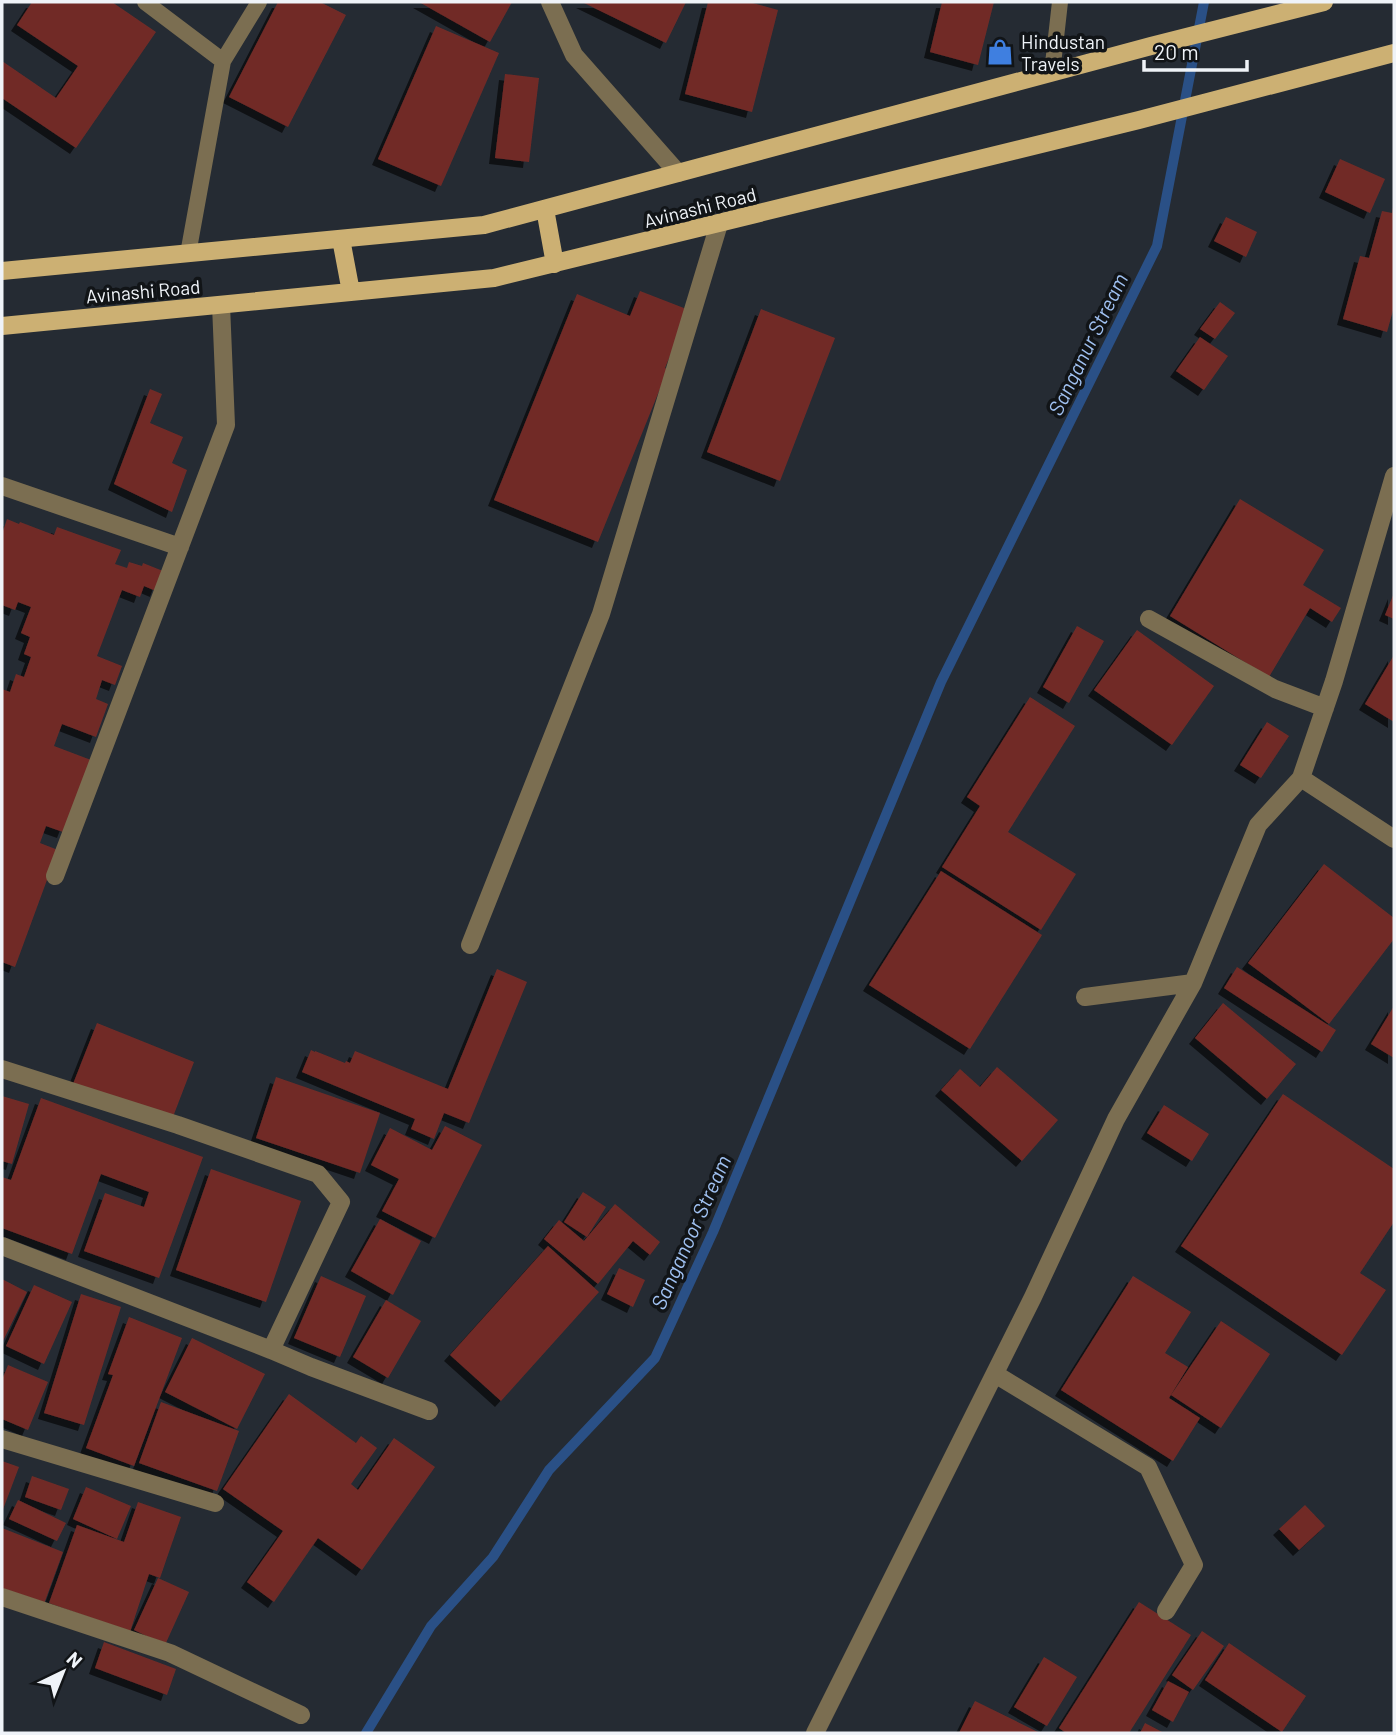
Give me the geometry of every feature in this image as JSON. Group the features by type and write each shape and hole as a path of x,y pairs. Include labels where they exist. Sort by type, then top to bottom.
{"main road":[{"name":"Avinashi Road","path":"2,271 484,225 1324,2"},
{"name":"Avinashi Road","path":"2,326 494,278 1139,120 1394,53"},
{"path":"545,209 555,264"},
{"path":"341,239 351,292"}],"street":[{"path":"550,2 574,55 678,173"},
{"path":"470,945 601,614 719,224"},
{"path":"55,876 226,425 221,304"},
{"path":"816,1733 1033,1297 1116,1119 1193,983 1258,825 1301,778 1325,708 1394,476"},
{"path":"2,486 180,547"},
{"path":"1149,618 1275,689 1325,708"},
{"path":"1301,778 1394,839"},
{"path":"1085,997 1193,983"},
{"path":"2,1069 178,1125 318,1174 341,1202 271,1350"},
{"path":"2,1246 311,1367 429,1410"},
{"path":"995,1374 1148,1467 1194,1565 1166,1611"},
{"path":"2,1439 215,1503"},
{"path":"2,1597 170,1653 301,1715"}],"lane":[{"path":"145,2 222,61"},
{"path":"188,254 222,61 259,2"},
{"path":"1052,73 1060,2"}],"building":[{"path":"32,2 112,2 156,32 76,148 2,98 2,61 56,98 78,66 17,25"},
{"path":"278,2 320,2 346,15 288,127 229,97"},
{"path":"419,2 512,2 490,42"},
{"path":"582,2 686,2 666,43"},
{"path":"708,2 749,2 778,10 752,112 685,94"},
{"path":"942,2 994,2 978,65 930,52"},
{"path":"436,26 499,53 441,186 378,159"},
{"path":"505,74 539,78 529,162 495,158"},
{"path":"1340,159 1385,179 1370,213 1325,192"},
{"path":"1393,207 1394,307 1387,332 1343,319 1360,256 1369,258 1382,211 1392,213"},
{"path":"1226,217 1257,232 1246,257 1214,241"},
{"path":"640,291 689,310 598,542 494,500 577,294 630,316"},
{"path":"1220,302 1235,313 1215,339 1200,329"},
{"path":"761,309 835,338 780,481 707,452"},
{"path":"1200,337 1228,356 1204,390 1176,371"},
{"path":"150,389 162,394 150,423 183,437 172,463 187,470 172,512 114,484"},
{"path":"1240,499 1324,550 1303,585 1341,608 1332,622 1310,608 1269,677 1170,616"},
{"path":"7,519 54,535 57,527 121,550 115,564 127,568 129,562 142,566 143,563 163,571 156,591 144,586 140,597 122,590 97,656 122,666 115,685 102,680 96,699 108,704 96,737 62,724 54,746 91,760 63,832 46,826 40,843 58,850 15,967 2,962 2,689 10,692 16,674 24,677 31,657 24,654 30,637 21,633 31,607 18,602 15,610 2,605 2,534"},
{"path":"1394,593 1394,619 1385,615"},
{"path":"1077,626 1104,641 1069,703 1043,687"},
{"path":"1137,630 1214,686 1172,745 1094,690"},
{"path":"1394,655 1394,722 1365,704"},
{"path":"1030,697 1075,726 1008,832 1076,874 1041,930 942,867 980,806 967,797"},
{"path":"1267,722 1289,736 1261,778 1240,765"},
{"path":"1324,864 1394,918 1394,939 1329,1024 1248,963"},
{"path":"941,871 1042,935 970,1049 869,985"},
{"path":"1237,967 1336,1030 1322,1052 1224,988"},
{"path":"497,969 527,982 469,1123 444,1113 434,1139 411,1129 415,1119 302,1072 311,1050 345,1063 350,1063 355,1051 448,1089"},
{"path":"1223,1003 1296,1064 1267,1099 1195,1038"},
{"path":"1394,1006 1394,1058 1371,1044"},
{"path":"97,1023 194,1062 171,1122 73,1084"},
{"path":"997,1067 1058,1120 1022,1161 941,1090 960,1069 980,1087"},
{"path":"276,1077 380,1113 360,1173 256,1138"},
{"path":"1283,1094 1394,1169 1394,1222 1360,1273 1386,1290 1342,1355 1181,1246"},
{"path":"2,1096 29,1104 12,1164 2,1161"},
{"path":"41,1098 203,1157 159,1278 84,1251 105,1193 144,1207 149,1192 101,1174 72,1254 2,1228 2,1177 11,1180"},
{"path":"1164,1105 1209,1134 1192,1161 1147,1133"},
{"path":"445,1126 482,1145 435,1238 382,1211 399,1179 371,1165 390,1128 432,1150"},
{"path":"211,1169 301,1201 266,1302 176,1270"},
{"path":"583,1192 606,1207 587,1237 564,1222"},
{"path":"615,1204 660,1242 650,1255 633,1241 598,1284 544,1239 559,1220 584,1241"},
{"path":"380,1219 421,1241 393,1295 351,1271"},
{"path":"548,1246 599,1292 501,1401 450,1355"},
{"path":"619,1268 645,1280 633,1307 607,1294"},
{"path":"321,1276 366,1296 340,1357 294,1338"},
{"path":"1133,1276 1191,1312 1165,1353 1188,1367 1169,1398 1200,1418 1173,1461 1061,1390"},
{"path":"2,1279 27,1292 2,1343"},
{"path":"34,1285 72,1302 44,1364 6,1346"},
{"path":"81,1294 121,1307 84,1425 44,1413"},
{"path":"386,1300 421,1321 388,1378 353,1357"},
{"path":"129,1317 182,1338 134,1466 86,1448 113,1375 108,1374"},
{"path":"1221,1321 1270,1354 1221,1428 1171,1395"},
{"path":"192,1338 265,1374 237,1429 165,1392"},
{"path":"8,1365 48,1382 28,1430 2,1419 2,1380"},
{"path":"289,1394 356,1443 361,1436 377,1448 351,1484 358,1490 394,1438 435,1467 362,1570 318,1538 274,1602 247,1582 283,1531 223,1489"},
{"path":"161,1402 239,1431 217,1491 139,1463"},
{"path":"2,1461 19,1467 2,1512"},
{"path":"32,1476 69,1489 61,1510 25,1497"},
{"path":"86,1487 131,1506 117,1539 73,1519"},
{"path":"18,1500 66,1523 57,1541 9,1519"},
{"path":"138,1502 181,1517 160,1578 149,1574 130,1632 49,1603 77,1525 124,1542"},
{"path":"1305,1505 1325,1526 1299,1550 1279,1529"},
{"path":"2,1528 63,1552 44,1604 2,1588"},
{"path":"158,1578 189,1592 165,1645 134,1630"},
{"path":"1139,1602 1191,1635 1129,1733 1066,1733 1059,1728"},
{"path":"1202,1631 1224,1646 1193,1690 1172,1675"},
{"path":"104,1642 176,1669 167,1695 95,1668"},
{"path":"1229,1643 1306,1696 1282,1732 1205,1680"},
{"path":"1044,1657 1077,1677 1047,1726 1014,1707"},
{"path":"1168,1681 1189,1692 1173,1722 1152,1710"},
{"path":"975,1701 1040,1733 959,1733"},
{"path":"1145,1723 1164,1733 1140,1733"}],"waterway":[{"name":"Sanganoor Stream","path":"366,1733 431,1626 493,1557 549,1470 655,1358 713,1232 941,682 1157,246 1204,2"}],"place":[{"name":"Hindustan Travels","path":"1000,52"}],"water label":[{"name":"Sanganur Stream","path":"1087,344"}]}
